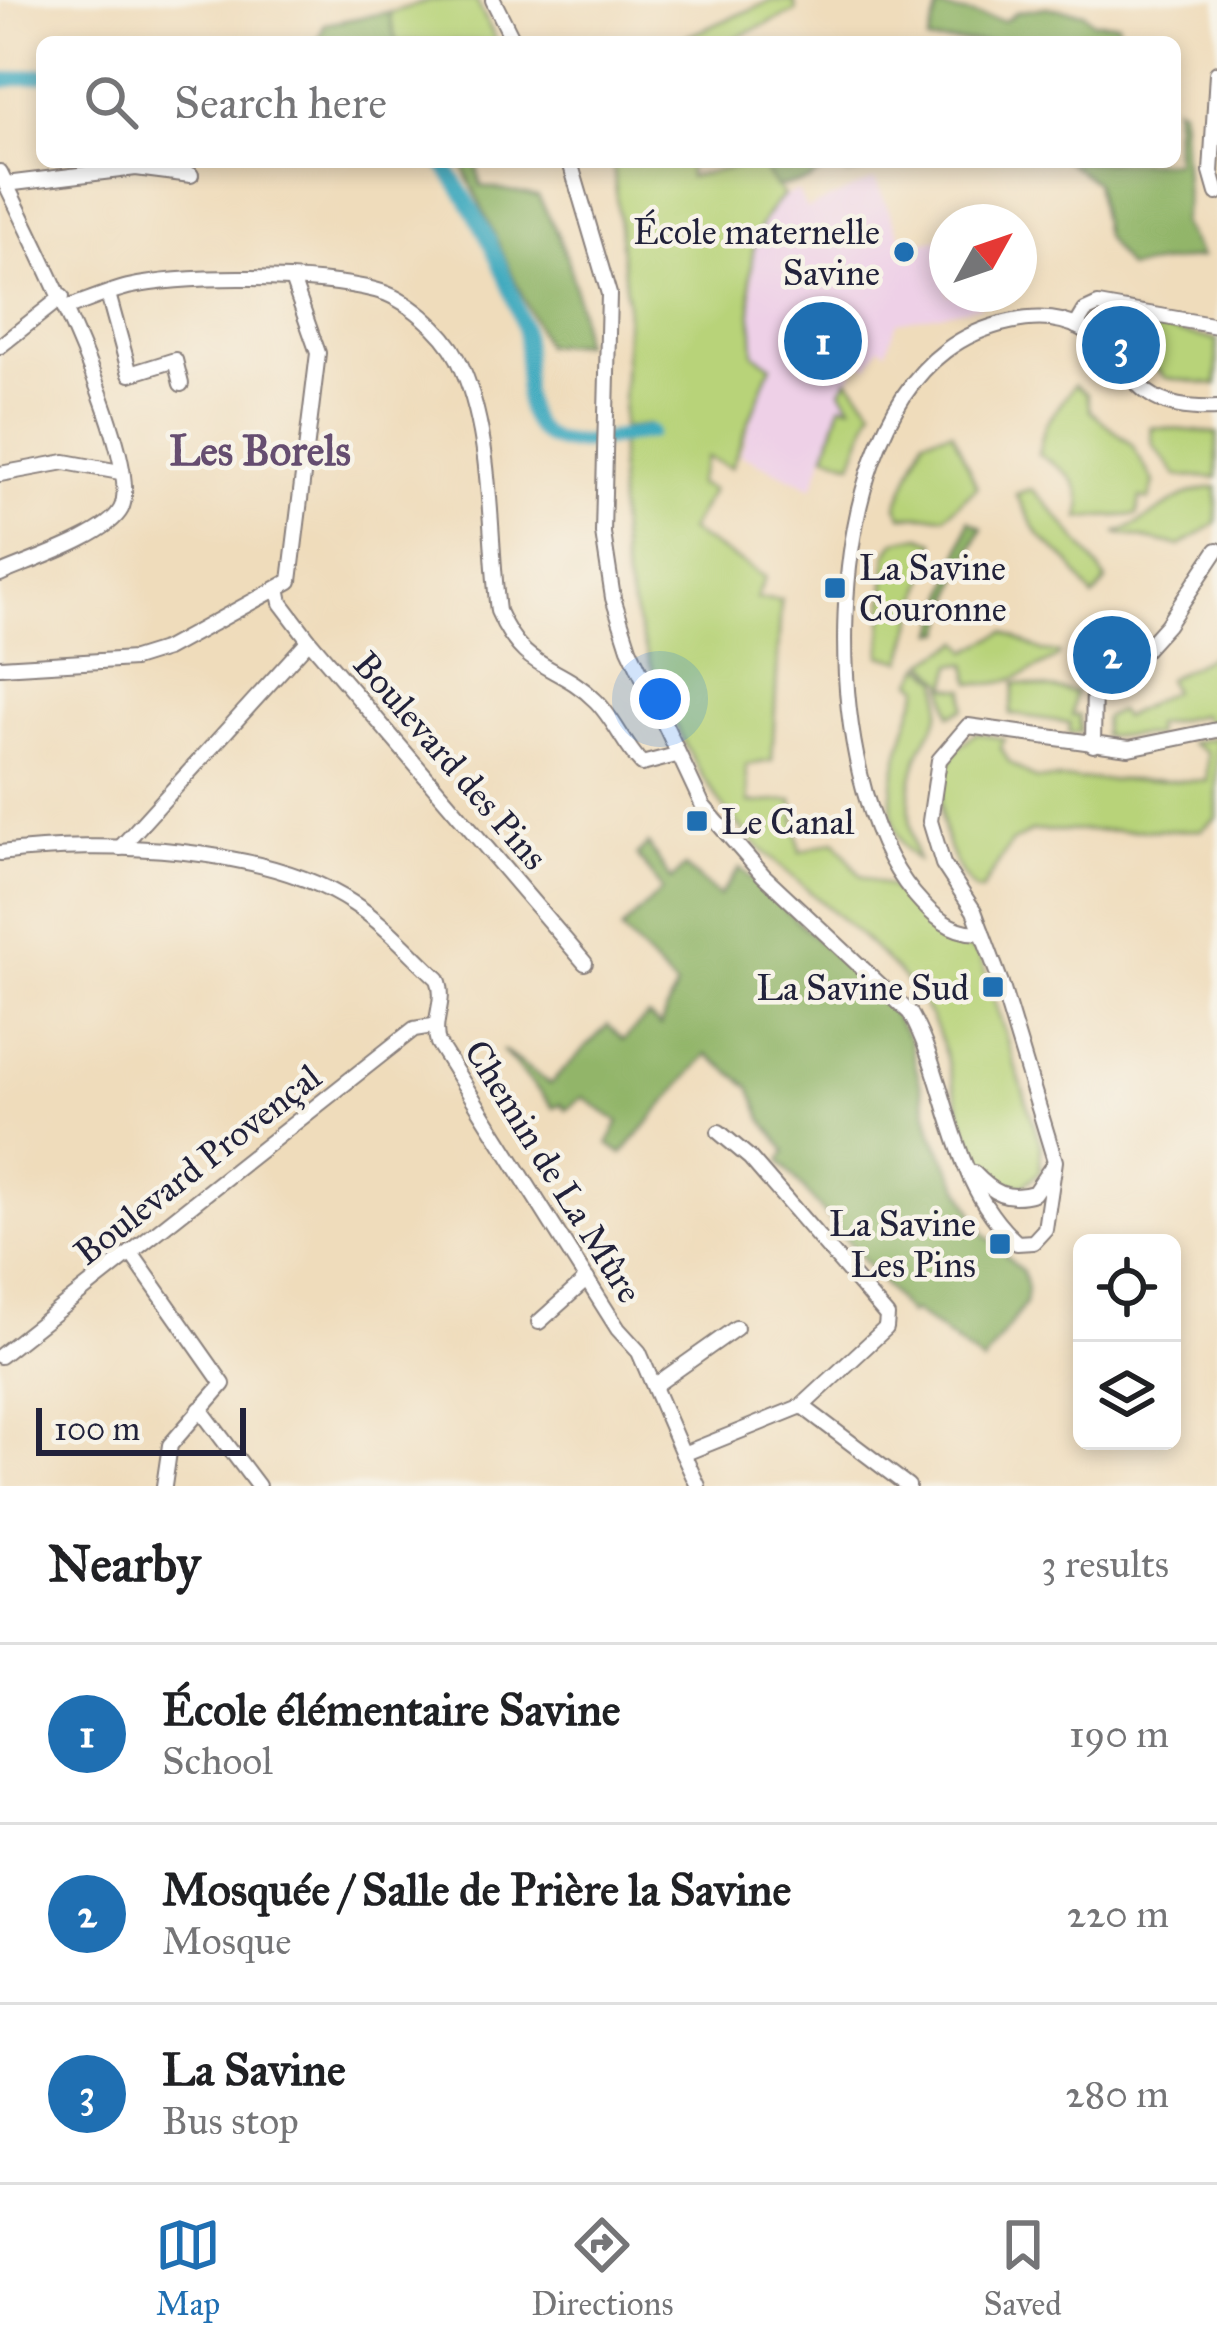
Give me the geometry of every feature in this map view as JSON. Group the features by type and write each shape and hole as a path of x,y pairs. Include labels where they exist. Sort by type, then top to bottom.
{"street":[{"path":"494,0 511,36"},
{"path":"1217,73 1210,172 1217,193"},
{"path":"572,168 609,294 602,479 608,570 629,648 676,755 729,838 910,1013 924,1039 964,1162 1008,1235 1025,1244 1041,1237 1054,1192 1055,1160 982,932 943,864 930,821 933,780 950,743 968,726 1129,748 1217,730"},
{"path":"0,574 102,528 118,514 124,498 120,472 64,303 3,178 112,169 191,175"},
{"path":"0,346 64,303 178,283 293,282 376,290 414,312 456,354 481,442 498,611 507,632 540,668 597,702 642,764 676,755"},
{"path":"0,667 134,659 166,649 279,592 290,581 318,353 293,282"},
{"path":"108,294 130,374 175,360 181,384"},
{"path":"1076,326 1085,311 1098,305 1217,326"},
{"path":"982,932 951,927 926,909 904,882 876,829 854,750 845,677 851,555 885,431 931,363 961,340 995,326 1038,320 1076,326 1147,394 1185,406 1217,408"},
{"path":"0,474 65,462 120,472"},
{"path":"1093,745 1094,683 1152,642 1217,550"},
{"name":"Boulevard des Pins","path":"279,592 280,603 309,640 585,963"},
{"path":"120,848 309,640"},
{"name":"Chemin de La Mûre","path":"0,853 120,848 284,873 356,904 438,979 443,992 433,1026 438,1043 587,1279 639,1352 698,1486"},
{"name":"Boulevard Provençal","path":"0,1356 414,1030 433,1026"},
{"path":"682,1454 802,1406 886,1328 886,1316 750,1158 719,1132"},
{"path":"964,1162 993,1192 1013,1198 1034,1193 1055,1160"},
{"path":"131,1253 223,1384 170,1445 164,1486"},
{"path":"539,1322 587,1279"},
{"path":"654,1387 736,1328"},
{"path":"802,1406 908,1486"},
{"path":"200,1409 258,1486"}],"shaded area":[{"path":"875,179 905,246 929,241 929,312 950,312 897,322 887,350 880,346 868,366 859,362 842,390 852,407 841,404 813,488 740,454 771,365 754,354 752,243 761,219 784,196 798,191 806,209"}],"green space":[{"path":"432,0 476,0 494,36 395,36 389,13"},
{"path":"773,0 794,0 796,11 740,36 688,36"},
{"path":"1046,7 1084,13 1093,22 1118,23 1119,36 930,36 938,8 1005,21 1017,12"},
{"path":"389,12 395,36 320,36 325,24"},
{"path":"1181,109 1186,202 1181,223 1201,257 1127,268 1104,236 1095,182 1075,168 1181,168"},
{"path":"464,168 477,168 481,186 538,196 556,231 578,303 582,343 545,346"},
{"path":"614,168 688,168 689,177 731,168 763,168 784,196 759,229 751,269 754,354 771,365 731,468 706,457 697,484 712,490 689,531 765,577 756,599 781,600 772,761 746,765 749,803 793,800 800,852 835,841 861,876 891,887 934,932 979,953 1041,1146 1040,1172 1023,1186 997,1182 982,1161 962,1116 941,1043 919,998 883,957 773,860 730,815 691,756 660,690 637,622 622,553 620,443 651,437 649,425 622,428 627,304"},
{"path":"763,168 827,168 808,181 776,187"},
{"path":"840,168 874,168 847,174"},
{"path":"1102,317 1217,340 1217,385 1166,378"},
{"path":"848,379 873,408 852,463 826,454 841,404 851,405 841,390"},
{"path":"1074,385 1087,394 1090,411 1131,444 1154,482 1149,500 1140,498 1137,515 1080,518 1080,496 1072,479 1038,454 1045,426"},
{"path":"1151,427 1217,433 1217,478 1177,476 1153,445"},
{"path":"952,431 977,487 945,516 902,516 897,506 924,438"},
{"path":"1217,487 1216,523 1180,546 1116,533 1188,494"},
{"path":"1030,489 1102,574 1106,581 1093,598 1069,562 1038,534 1016,494"},
{"path":"969,520 982,528 960,574 944,632 936,632"},
{"path":"921,536 935,542 903,661 881,655 887,554 896,541"},
{"path":"1005,632 1042,651 1059,653 1058,657 995,683 971,683 967,664 953,664 947,687 965,689 964,709 950,715 944,682 926,662 961,641 968,651"},
{"path":"1217,653 1217,722 1208,724 1202,715 1154,725 1155,735 1103,736 1104,718 1118,711 1123,717 1172,691 1167,679"},
{"path":"923,665 939,679 941,705 911,783 910,821 917,860 902,843 892,801 899,752 920,686 913,682"},
{"path":"1015,683 1075,692 1072,715 1079,715 1080,732 1069,733 1070,723 1010,714"},
{"path":"977,733 1004,739 1001,748 1009,762 1035,779 1207,781 1207,753 1191,743 1217,737 1217,818 1201,830 1032,831 1011,843 981,891 975,890 952,854 941,809 948,765"},
{"path":"648,844 671,880 685,867 719,896 740,868 886,1004 909,1038 932,1133 984,1234 1023,1272 1027,1289 1025,1304 983,1363 914,1311 909,1314 780,1161 786,1151 763,1120 750,1087 707,1054 622,1154 608,1144 619,1122 583,1097 566,1110 561,1104 554,1108 502,1050 550,1084 608,1025 623,1040 648,1016 660,1026 676,987 621,930 662,890 637,855"}],"waterway":[{"path":"0,81 36,76"},
{"path":"445,168 478,219 516,306 525,341 527,402 538,428 550,438 572,443 650,432"}],"place":[{"name":"École maternelle Savine","path":"904,252"},
{"name":"École élémentaire Savine","path":"823,341"},
{"name":"La Savine","path":"1121,345"},
{"name":"La Savine Couronne","path":"835,588"},
{"name":"Mosquée / Salle de Prière la Savine","path":"1112,655"},
{"name":"Le Canal","path":"697,821"},
{"name":"La Savine Sud","path":"993,987"},
{"name":"La Savine Les Pins","path":"1000,1244"}],"district":[{"name":"Les Borels","path":"260,450"}]}
